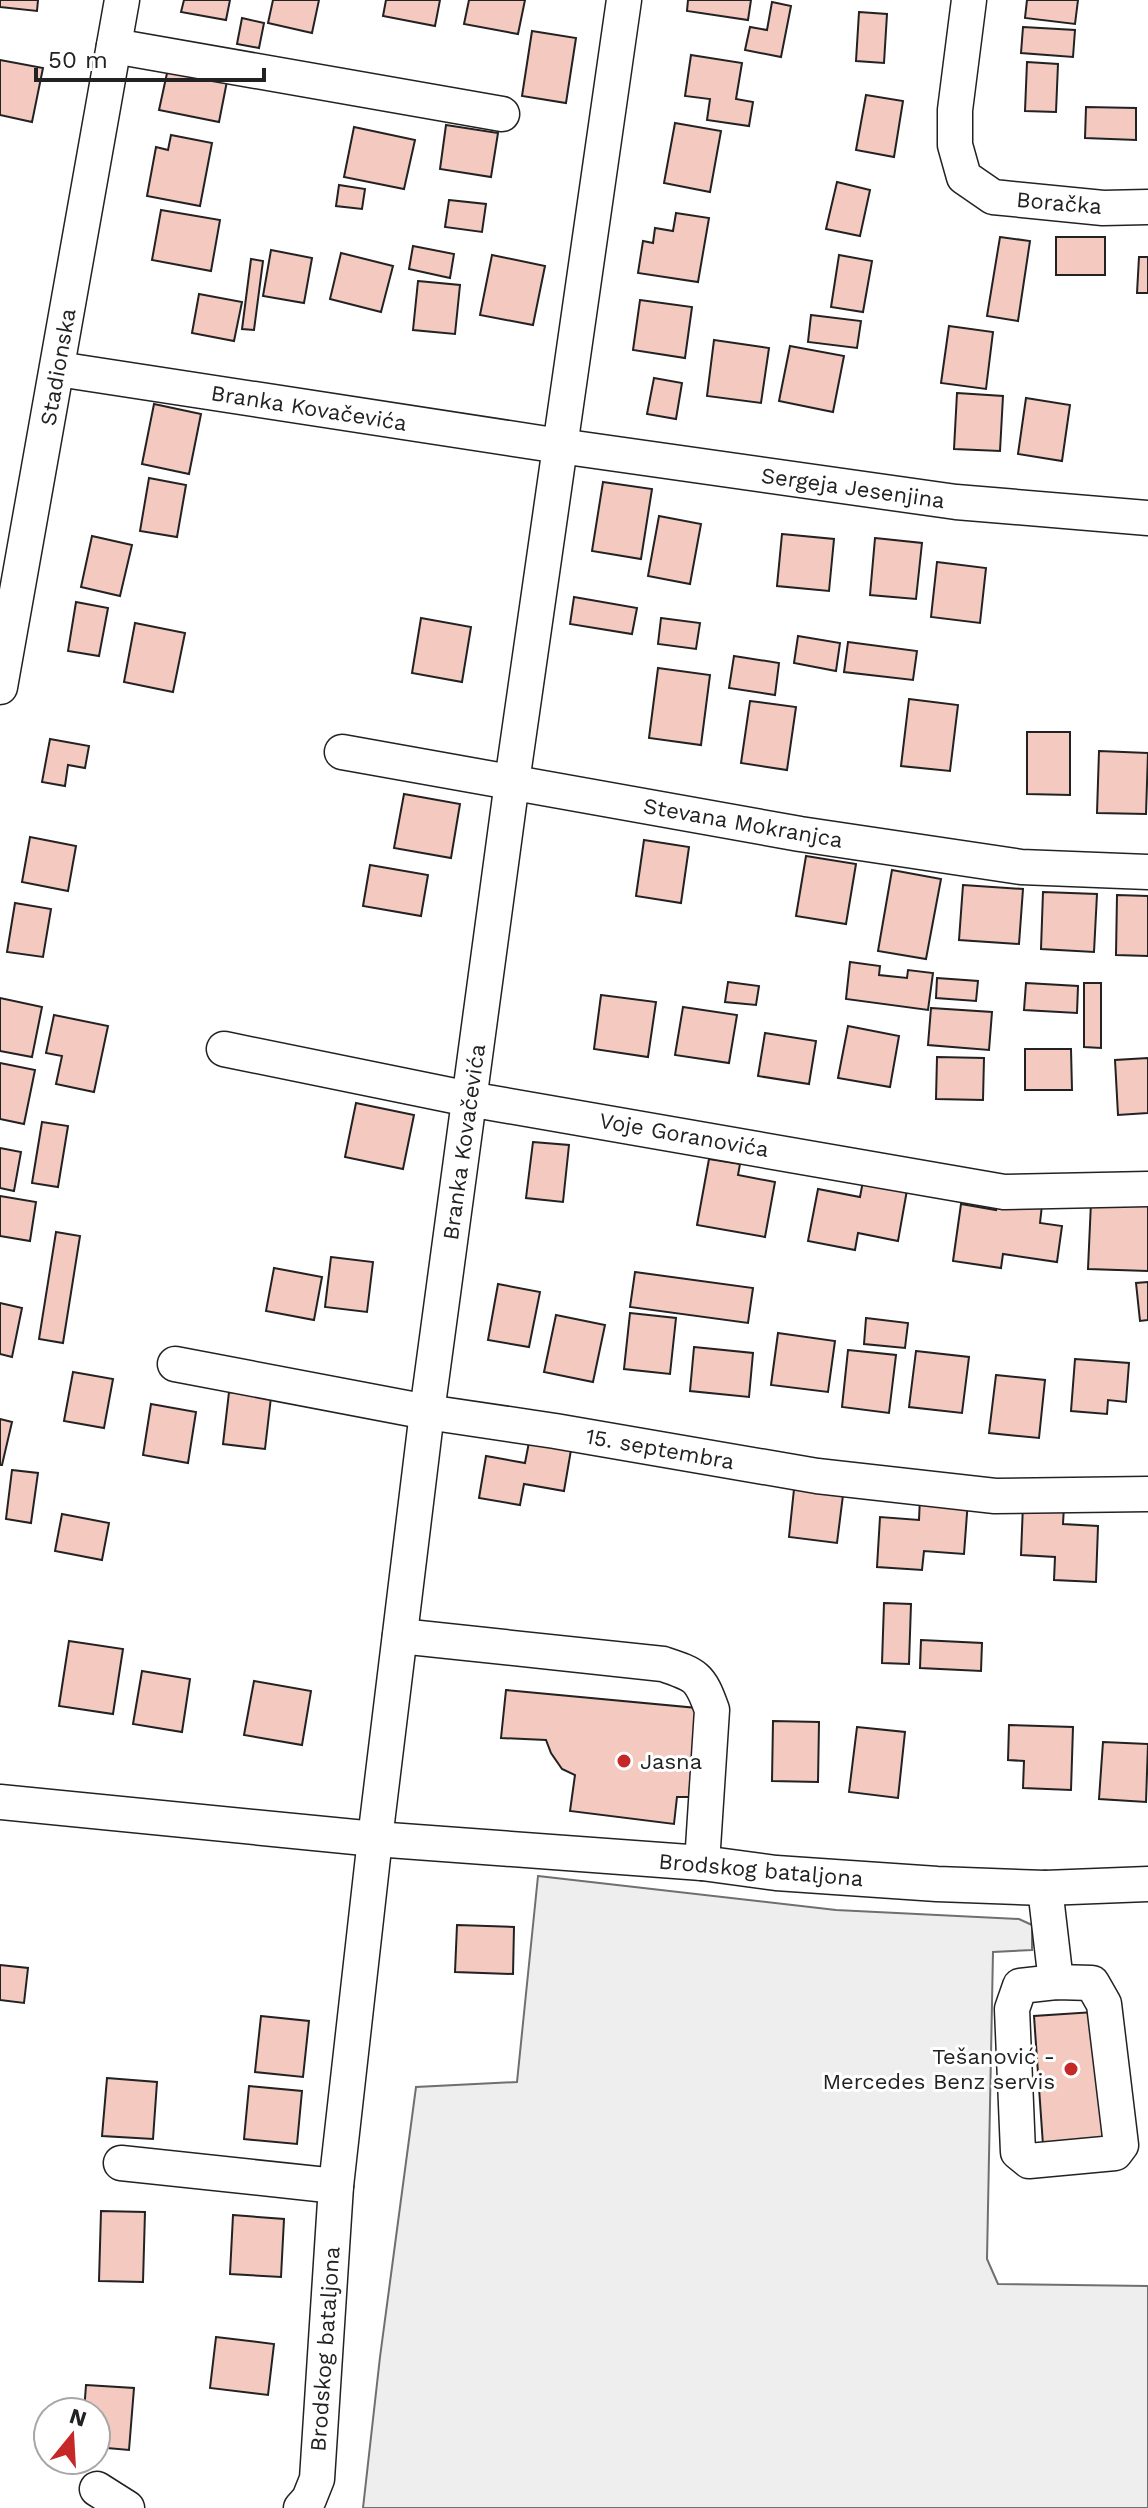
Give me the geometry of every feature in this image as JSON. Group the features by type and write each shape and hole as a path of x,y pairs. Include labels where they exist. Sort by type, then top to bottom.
{"street":[{"name":"Stadionska","path":"0,687 122,0"},
{"name":"Branka Kovačevića","path":"375,1839 469,1099 624,0"},
{"name":"Boračka","path":"969,0 955,110 955,145 964,177 993,197 1103,208 1148,207"},
{"path":"114,46 502,114"},
{"name":"Branka Kovačevića","path":"58,369 560,446"},
{"name":"Sergeja Jesenjina","path":"560,446 956,502 1148,518"},
{"name":"Stevana Mokranjca","path":"342,752 800,834 1021,867 1148,872"},
{"name":"Voje Goranovića","path":"224,1049 469,1099 1004,1192 1148,1189"},
{"name":"15. septembra","path":"175,1364 427,1412 817,1476 995,1496 1148,1494"},
{"path":"400,1636 663,1664 693,1674 705,1690 712,1710 702,1863"},
{"name":"Brodskog bataljona","path":"0,1802 375,1839 702,1863 776,1873 1045,1888 1148,1884"},
{"name":"Brodskog bataljona","path":"301,2508 309,2499 317,2479 336,2186 375,1839"},
{"path":"1045,1888 1056,1982"},
{"path":"1056,1982 1092,1983 1104,2004 1121,2145 1115,2153 1029,2161 1018,2152 1012,2009 1020,1986 1056,1982"},
{"path":"121,2163 336,2186"},
{"path":"97,2489 127,2508"}],"shaded area":[{"path":"538,1876 836,1910 1019,1919 1032,1925 1032,1950 993,1952 987,2259 998,2284 1148,2286 1148,2508 363,2508 416,2087 517,2082"}],"building":[{"path":"0,0 38,0 37,11 0,7"},
{"path":"184,0 230,0 226,20 181,12"},
{"path":"273,0 319,0 312,33 268,23"},
{"path":"386,0 440,0 435,26 383,16"},
{"path":"469,0 525,0 518,34 464,24"},
{"path":"688,0 751,0 748,20 687,11"},
{"path":"1027,0 1078,0 1075,24 1025,18"},
{"path":"772,2 791,6 781,57 745,50 750,27 767,30"},
{"path":"859,12 887,14 884,63 856,61"},
{"path":"242,18 264,23 259,48 237,44"},
{"path":"1023,27 1075,30 1073,57 1021,53"},
{"path":"532,31 576,38 566,103 522,96"},
{"path":"691,55 742,63 736,99 753,102 749,126 707,120 710,99 685,96"},
{"path":"0,60 43,68 32,122 0,115"},
{"path":"1027,62 1058,64 1056,112 1025,111"},
{"path":"169,64 228,76 219,122 159,110"},
{"path":"866,95 903,101 894,157 856,150"},
{"path":"1086,107 1136,108 1136,140 1085,138"},
{"path":"675,123 721,131 710,192 664,183"},
{"path":"446,125 498,133 491,177 440,169"},
{"path":"354,127 415,140 404,189 344,177"},
{"path":"171,135 212,143 200,206 147,196 156,147 168,150"},
{"path":"837,182 870,190 860,236 826,229"},
{"path":"339,185 365,189 362,209 336,206"},
{"path":"449,200 486,204 482,232 445,227"},
{"path":"161,210 220,220 211,271 152,260"},
{"path":"676,213 709,218 698,282 638,273 643,241 653,243 655,228 673,231"},
{"path":"1000,237 1030,241 1018,321 987,316"},
{"path":"1056,237 1105,237 1105,275 1056,275"},
{"path":"413,246 454,254 450,278 409,269"},
{"path":"271,250 312,258 304,303 263,296"},
{"path":"341,253 393,266 381,312 330,299"},
{"path":"492,255 545,266 533,325 480,315"},
{"path":"839,255 872,261 863,312 831,307"},
{"path":"1139,257 1148,257 1148,293 1137,293"},
{"path":"251,259 263,261 254,330 242,329"},
{"path":"418,281 460,285 455,334 413,330"},
{"path":"199,294 242,302 234,341 192,333"},
{"path":"640,300 692,307 685,358 633,350"},
{"path":"811,315 861,321 857,348 808,342"},
{"path":"949,326 993,332 986,389 941,383"},
{"path":"714,340 769,348 761,403 707,396"},
{"path":"790,346 844,356 833,412 779,401"},
{"path":"654,378 682,383 676,419 647,414"},
{"path":"957,393 1003,396 1000,451 954,449"},
{"path":"1026,398 1070,405 1062,461 1018,454"},
{"path":"154,404 201,414 189,474 142,464"},
{"path":"149,478 186,485 177,537 140,531"},
{"path":"603,482 652,489 641,559 592,551"},
{"path":"659,516 701,524 690,584 648,576"},
{"path":"782,534 834,539 829,591 777,586"},
{"path":"92,536 132,545 120,596 81,587"},
{"path":"875,538 922,543 916,599 870,595"},
{"path":"937,562 986,568 980,623 931,617"},
{"path":"574,597 637,608 632,634 570,624"},
{"path":"76,602 108,608 99,656 68,651"},
{"path":"421,618 471,627 462,682 412,673"},
{"path":"661,618 700,623 696,649 658,644"},
{"path":"135,623 185,633 173,692 124,682"},
{"path":"798,636 840,643 836,671 794,663"},
{"path":"848,642 917,651 913,680 844,672"},
{"path":"734,656 779,663 775,695 729,688"},
{"path":"658,668 710,675 701,745 649,738"},
{"path":"909,699 958,705 950,771 901,766"},
{"path":"750,701 796,707 787,770 741,763"},
{"path":"1027,732 1070,732 1070,795 1027,794"},
{"path":"50,739 89,746 85,768 68,765 65,786 42,782"},
{"path":"1099,751 1148,753 1146,814 1097,813"},
{"path":"404,794 460,804 451,858 394,848"},
{"path":"30,837 76,846 68,891 22,882"},
{"path":"644,840 689,847 681,903 636,896"},
{"path":"806,856 856,864 846,924 796,916"},
{"path":"370,865 428,875 421,916 363,906"},
{"path":"892,870 941,879 926,959 878,951"},
{"path":"963,885 1023,889 1019,944 959,940"},
{"path":"1043,892 1097,894 1094,952 1041,949"},
{"path":"1117,895 1148,896 1148,956 1116,955"},
{"path":"15,903 51,909 43,957 7,952"},
{"path":"850,962 880,966 879,975 907,978 908,970 933,973 928,1010 846,999"},
{"path":"937,978 978,981 976,1001 936,998"},
{"path":"728,982 759,986 756,1005 725,1002"},
{"path":"1026,983 1078,986 1077,1013 1024,1010"},
{"path":"1084,983 1101,983 1101,1048 1084,1047"},
{"path":"601,995 656,1002 648,1057 594,1049"},
{"path":"0,998 42,1007 32,1057 0,1051"},
{"path":"683,1007 737,1015 729,1063 675,1055"},
{"path":"931,1008 992,1012 989,1050 928,1045"},
{"path":"54,1015 108,1026 94,1092 56,1084 62,1056 46,1053"},
{"path":"848,1026 899,1036 890,1087 838,1078"},
{"path":"765,1033 816,1041 809,1084 758,1076"},
{"path":"1025,1049 1071,1049 1072,1090 1025,1090"},
{"path":"937,1057 984,1058 983,1100 936,1099"},
{"path":"1148,1058 1148,1113 1118,1115 1115,1060"},
{"path":"0,1063 35,1070 24,1124 0,1119"},
{"path":"356,1103 414,1115 403,1169 345,1157"},
{"path":"42,1122 68,1126 58,1187 32,1183"},
{"path":"533,1142 569,1145 563,1202 526,1198"},
{"path":"0,1148 21,1152 14,1191 0,1188"},
{"path":"709,1159 740,1164 738,1175 775,1182 765,1237 697,1225"},
{"path":"863,1181 907,1190 898,1241 858,1233 855,1250 808,1241 818,1189 860,1197"},
{"path":"0,1196 36,1202 30,1241 0,1236"},
{"path":"997,1198 1042,1205 1040,1223 1062,1226 1057,1262 1003,1254 1001,1268 953,1261 961,1204 996,1210"},
{"path":"1091,1202 1148,1205 1148,1271 1088,1269"},
{"path":"56,1232 80,1236 63,1343 39,1339"},
{"path":"331,1257 373,1262 367,1312 325,1307"},
{"path":"274,1268 322,1277 314,1320 266,1311"},
{"path":"635,1272 753,1288 748,1323 630,1307"},
{"path":"1148,1282 1148,1320 1140,1321 1136,1283"},
{"path":"498,1284 540,1292 529,1347 488,1340"},
{"path":"0,1303 22,1308 12,1357 0,1354"},
{"path":"630,1313 676,1318 670,1374 624,1369"},
{"path":"556,1315 605,1325 593,1382 544,1372"},
{"path":"866,1318 908,1323 905,1348 864,1344"},
{"path":"778,1333 835,1341 828,1392 771,1385"},
{"path":"694,1347 753,1353 749,1397 690,1391"},
{"path":"848,1350 896,1355 889,1413 842,1407"},
{"path":"916,1351 969,1357 962,1413 909,1407"},
{"path":"1075,1359 1129,1363 1126,1402 1108,1400 1107,1414 1071,1411"},
{"path":"73,1372 113,1379 104,1428 64,1421"},
{"path":"996,1375 1045,1380 1039,1438 989,1433"},
{"path":"229,1392 271,1397 265,1449 223,1444"},
{"path":"151,1404 196,1412 188,1463 143,1455"},
{"path":"0,1419 12,1422 2,1465 0,1465"},
{"path":"530,1437 572,1444 564,1491 524,1484 520,1505 479,1498 486,1456 525,1463"},
{"path":"12,1470 38,1473 31,1523 6,1519"},
{"path":"794,1489 843,1495 837,1543 789,1537"},
{"path":"920,1497 968,1500 964,1554 924,1551 922,1570 877,1567 880,1517 919,1520"},
{"path":"1023,1504 1064,1506 1063,1524 1098,1526 1096,1582 1054,1580 1055,1557 1021,1555"},
{"path":"62,1514 109,1523 102,1560 55,1551"},
{"path":"884,1603 911,1604 909,1664 882,1663"},
{"path":"921,1640 982,1643 981,1671 920,1668"},
{"path":"69,1641 123,1649 113,1714 59,1706"},
{"path":"142,1671 190,1679 182,1732 133,1724"},
{"path":"254,1681 311,1691 302,1745 244,1735"},
{"name":"Jasna","path":"506,1690 697,1708 689,1797 677,1797 674,1824 570,1811 575,1775 562,1769 546,1740 501,1738"},
{"path":"773,1721 819,1722 818,1782 772,1781"},
{"path":"1009,1725 1073,1727 1071,1790 1023,1788 1024,1761 1008,1760"},
{"path":"857,1727 905,1732 898,1798 849,1792"},
{"path":"1103,1742 1148,1744 1146,1802 1099,1799"},
{"path":"457,1925 514,1927 513,1974 455,1972"},
{"path":"0,1965 28,1968 24,2003 0,2000"},
{"path":"1094,2012 1103,2141 1043,2145 1034,2016"},
{"path":"261,2016 309,2021 303,2077 255,2072"},
{"path":"107,2078 157,2082 153,2139 102,2136"},
{"path":"249,2086 302,2091 297,2144 244,2139"},
{"path":"101,2211 145,2212 143,2282 99,2281"},
{"path":"233,2215 284,2219 281,2277 230,2274"},
{"path":"216,2337 274,2344 268,2395 210,2388"},
{"path":"86,2385 134,2388 129,2450 112,2448 112,2396 85,2396"}],"place":[{"name":"Jasna","path":"624,1761"},
{"name":"Tešanović - Mercedes Benz servis","path":"1071,2069"}]}
